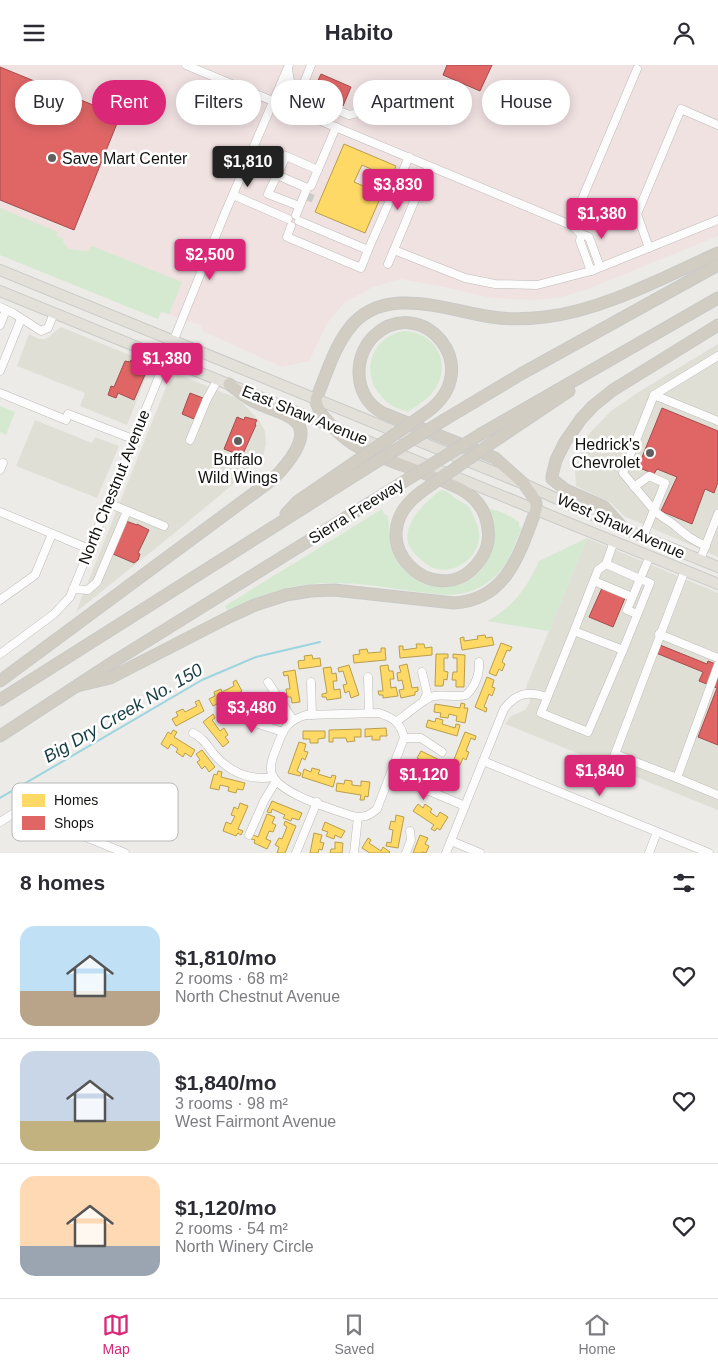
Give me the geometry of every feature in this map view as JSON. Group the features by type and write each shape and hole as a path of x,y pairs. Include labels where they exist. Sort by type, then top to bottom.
{"highway":[{"path":"661,330 496,440 420,492 410,500 398,522 396,537 400,553 409,566 422,576 442,580 462,576 474,569 488,541 488,528 485,517 475,499 454,485 358,447 332,426 320,413 316,405 316,399 344,336 360,317 377,307 394,303 410,303 503,318 534,319 556,316 614,299 718,253"},
{"name":"Sierra Freeway","path":"0,700 444,420 538,364 718,265"},
{"name":"Sierra Freeway","path":"0,736 118,659 481,434 718,298"},
{"path":"77,687 110,679 228,617 255,605 286,595 334,590 449,603 474,600 494,589 510,572 536,510 536,503 524,484 495,458 382,413 369,403 359,381 360,362 364,351 371,339 386,327 402,323 419,325 432,332 441,339 446,347 451,361 451,379 440,401 427,412 352,464 298,501 275,525"},
{"path":"624,529 604,507 566,490 552,479 559,454 581,419 606,394 718,325"},
{"path":"0,681 273,479 291,459 301,433 296,421 288,415 254,402 224,381"}],"main road":[{"name":"East Shaw Avenue","path":"0,271 524,484"},
{"name":"East Shaw Avenue","path":"0,291 553,517"},
{"name":"West Shaw Avenue","path":"524,484 624,529 718,567"},
{"name":"West Shaw Avenue","path":"553,517 718,584"}],"street":[{"path":"186,65 271,101"},
{"path":"311,65 302,88 306,97 350,115 353,114"},
{"path":"289,66 291,80"},
{"name":"North Chestnut Avenue","path":"283,80 289,66"},
{"path":"571,225 638,66"},
{"name":"North Chestnut Avenue","path":"0,654 64,604 73,589 173,340 271,109"},
{"path":"649,248 637,214 681,109 718,125"},
{"path":"331,125 571,225 581,234 589,237 600,267"},
{"path":"233,195 296,225 302,203 336,127"},
{"path":"302,203 268,194 286,156 318,170"},
{"path":"289,222 287,237 361,268 409,157"},
{"path":"388,265 429,166"},
{"path":"277,175 309,189"},
{"path":"297,218 368,250"},
{"path":"394,250 465,278 495,284 537,285 590,271 718,220"},
{"path":"581,234 580,241 590,271"},
{"path":"0,325 3,309 38,330 44,331 48,328 54,313"},
{"path":"0,371 21,319"},
{"path":"706,546 689,539 671,523 660,517 623,473 654,395 718,356"},
{"path":"190,440 207,399 224,381"},
{"path":"0,393 66,420 68,414 133,439"},
{"path":"654,395 718,421"},
{"path":"634,487 649,477 665,483 643,537"},
{"path":"108,503 164,526"},
{"path":"73,589 88,590 98,582 127,511"},
{"path":"0,513 89,549"},
{"path":"700,561 718,514"},
{"path":"0,601 35,575 52,534"},
{"path":"606,564 650,583 588,732 540,713 598,570 606,564 614,541"},
{"path":"637,615 627,611 650,556"},
{"path":"684,570 652,651 651,660 615,754 718,795"},
{"path":"594,581 632,597"},
{"path":"574,631 623,650"},
{"path":"659,634 718,658"},
{"path":"398,721 412,712 424,700 435,696 466,695 472,689 478,674 479,662"},
{"path":"677,778 718,665"},
{"path":"422,672 426,693 424,700"},
{"path":"368,677 369,713"},
{"path":"268,682 293,720"},
{"path":"310,682 312,715"},
{"path":"446,853 502,712 515,698 532,692 547,697"},
{"path":"379,713 398,721 404,738 377,809 370,815 362,818 358,817 294,794 282,787 275,779 271,771 272,761 283,732 293,720 306,715 312,715 379,713"},
{"path":"228,714 283,732"},
{"path":"193,733 199,736 223,765 260,779 275,779"},
{"path":"404,738 421,738 442,752"},
{"path":"483,761 709,853"},
{"path":"391,775 465,806"},
{"path":"249,835 275,779"},
{"path":"296,853 317,802"},
{"path":"0,822 12,815"},
{"path":"354,853 358,817"},
{"path":"406,853 411,840 410,831"},
{"path":"649,853 657,832"},
{"path":"96,841 125,853"},
{"path":"451,841 480,853"}],"shaded area":[{"path":"0,65 718,65 718,236 588,289 562,297 535,300 492,298 401,279 373,287 345,302 328,322 309,361 282,367 204,332 200,325 161,312 158,319 0,255"},
{"path":"61,327 149,363 150,367 127,425 80,406 85,393 17,366 29,334 39,339 46,339"},
{"name":"Hedrick's Chevrolet","path":"718,344 718,557 624,516 611,503 576,486 575,470 588,435 611,411"},
{"path":"177,374 239,399 260,422 265,431 266,444 263,456 255,466 76,612 170,377"},
{"path":"35,420 92,443 95,437 119,446 97,498 16,466"},
{"path":"587,538 718,593 718,810 505,724 511,716 525,710 530,702 530,695 526,687"}],"green space":[{"path":"0,208 58,232 56,236 64,239 63,242 69,249 87,251 92,246 182,282 169,314 161,312 158,319 0,255"},
{"path":"404,331 424,336 431,342 441,357 442,367 437,386 431,394 408,412 384,399 376,389 370,369 376,349 383,341 392,335"},
{"path":"0,406 15,412 6,435 0,432"},
{"path":"442,490 469,507 475,519 479,535 478,545 471,557 459,566 445,570 432,567 418,557 408,543 407,536 416,514"},
{"path":"488,508 511,517 519,522 519,527 522,528 509,557 496,576 469,592 447,595 366,585 320,583 279,590 253,599 228,611 225,606 382,509 384,514 388,516 390,542 393,552 400,565 407,572 415,578 434,585 454,586 463,583 481,570 491,551 493,529"},
{"path":"587,538 549,631 487,621 512,603 524,588 539,561"}],"building: Homes":[{"path":"344,144 396,166 391,178 362,165 354,182 382,194 365,233 315,212"},
{"path":"485,635 486,638 492,637 494,645 462,650 460,638 464,637 464,641 478,639 477,636"},
{"path":"501,643 512,647 510,651 507,650 502,662 505,664 502,671 499,669 496,676 489,673"},
{"path":"416,644 424,644 425,648 432,647 432,655 400,658 399,646 403,646 403,650 417,648"},
{"path":"381,648 385,648 386,660 354,663 353,655 360,654 359,650 367,649 368,653 381,652"},
{"path":"436,654 448,654 448,658 444,658 444,671 448,672 447,680 444,679 443,686 435,686"},
{"path":"453,654 465,655 464,687 456,687 456,680 452,680 453,672 457,672 457,658 453,658"},
{"path":"312,655 313,659 320,658 321,666 299,669 298,661 305,660 304,656"},
{"path":"407,664 412,688 418,687 418,691 415,692 415,695 401,698 399,690 404,689 402,680 398,681 397,673 401,672 399,666"},
{"path":"349,665 359,695 351,698 349,691 345,693 343,685 347,684 343,671 339,672 338,668"},
{"path":"388,665 389,671 393,671 394,679 390,679 391,688 396,687 398,696 383,698 383,695 379,695 378,691 383,691 380,666"},
{"path":"331,667 332,674 336,673 337,681 333,681 334,690 340,689 341,698 327,700 326,697 322,697 322,694 327,693 323,668"},
{"path":"295,670 300,702 292,703 291,697 287,697 286,689 290,689 288,675 284,676 283,672"},
{"path":"487,677 494,680 492,687 495,688 492,696 489,694 484,707 487,708 486,712 475,707"},
{"path":"236,680 242,691 213,706 209,699 215,696 214,692 221,689 222,692 234,686 233,682"},
{"path":"249,695 258,697 256,702 265,705 266,701 274,704 272,707 279,709 277,717 253,710 251,715 247,714 248,710 245,709"},
{"path":"199,700 204,711 176,726 172,719 178,716 176,712 183,709 185,712 197,706 195,702"},
{"path":"461,703 465,704 464,708 468,708 465,723 456,721 457,716 449,714 448,718 440,717 441,713 434,712 435,704 460,708"},
{"path":"213,714 215,718 212,720 220,731 224,728 228,735 225,737 229,742 223,747 203,722"},
{"path":"436,718 443,720 442,724 455,728 456,724 460,725 457,736 426,727 428,720 435,722"},
{"path":"386,728 387,736 380,736 380,740 372,740 372,736 365,737 365,729"},
{"path":"361,729 361,737 354,737 355,741 347,742 346,738 333,738 333,742 329,742 329,730"},
{"path":"173,730 177,732 174,737 195,750 191,757 185,753 183,757 176,752 178,749 171,744 168,749 161,744 168,732 171,734"},
{"path":"303,731 325,731 325,738 318,739 318,743 310,743 310,739 303,739"},
{"path":"465,732 476,736 475,740 471,738 466,751 469,752 466,760 463,758 460,765 453,762"},
{"path":"299,742 306,744 304,751 308,752 305,760 302,758 297,771 301,773 300,776 288,773"},
{"path":"202,750 215,767 209,772 205,766 202,769 197,762 200,760 196,754"},
{"path":"421,751 450,765 444,776 441,774 443,771 430,764 429,768 421,764 423,761 417,758"},
{"path":"312,768 320,770 318,774 331,778 332,775 336,776 333,787 302,777 304,769 311,772"},
{"path":"218,771 222,772 221,777 245,783 243,790 237,789 236,793 228,791 229,787 220,785 219,790 210,788 214,774 217,775"},
{"path":"345,780 352,781 352,785 361,786 361,781 370,782 368,797 365,796 364,800 360,800 361,795 336,791 337,783 344,784"},
{"path":"272,801 302,813 299,820 292,818 291,821 283,818 285,815 272,809 271,813 267,812"},
{"path":"240,803 248,806 238,829 243,831 241,835 238,833 236,836 223,831 226,822 231,824 235,816 231,815 234,807 238,809"},
{"path":"418,804 423,808 425,804 432,809 430,812 437,817 440,812 448,817 440,830 437,828 435,831 431,829 434,825 413,811"},
{"path":"267,814 275,817 272,823 276,825 273,832 269,831 266,839 271,841 267,849 254,843 255,840 251,839 253,835 258,837"},
{"path":"396,815 404,817 398,848 386,846 387,842 391,843 393,830 389,829 391,821 395,822"},
{"path":"285,821 296,826 285,853 277,853 279,847 275,845 279,838 282,839 287,827 284,825"},
{"path":"325,822 345,831 341,838 335,835 334,839 326,836 328,832 322,830"},
{"path":"314,833 322,835 320,842 324,843 322,850 319,849 318,853 310,853"},
{"path":"420,835 428,838 425,844 429,846 426,853 413,853"},
{"path":"368,838 371,840 369,843 381,851 383,847 390,852 370,853 362,848"},
{"path":"335,842 343,843 342,853 330,853 331,849 335,849"}],"building: Shops":[{"path":"447,65 492,65 485,80 482,80 480,91 472,88 472,80 455,80 443,75"},
{"name":"Save Mart Center","path":"0,67 32,80 15,80 15,125 82,125 82,100 92,105 92,125 116,125 74,230 0,200"},
{"path":"321,74 335,80 318,80"},
{"path":"343,84 351,87 343,106"},
{"path":"131,360 145,365 147,370 134,400 118,393 116,398 108,395 111,386 114,387 125,361 130,362"},
{"path":"190,393 203,398 194,419 182,414"},
{"path":"662,408 718,431 718,482 714,493 705,489 692,524 661,511 677,477 657,469 654,474 633,465 636,460 640,462"},
{"name":"Buffalo Wild Wings","path":"237,417 244,420 245,417 257,420 242,456 224,449"},
{"path":"126,521 149,530 138,553 140,554 138,560 134,563 113,554"},
{"path":"602,588 625,598 613,627 589,617"},
{"path":"660,645 707,664 708,661 718,665 718,745 698,737 717,688 699,681 703,672 656,653"}],"waterway":[{"name":"Big Dry Creek No. 150","path":"26,783 202,680 256,657 320,642"},
{"name":"Big Dry Creek No. 150","path":"0,798 12,791"}],"tunnel":[{"path":"308,201 311,193"}],"place":[{"name":"Save Mart Center","path":"52,158"},
{"name":"Buffalo Wild Wings","path":"238,441"},
{"name":"Hedrick's Chevrolet","path":"650,453"}]}
